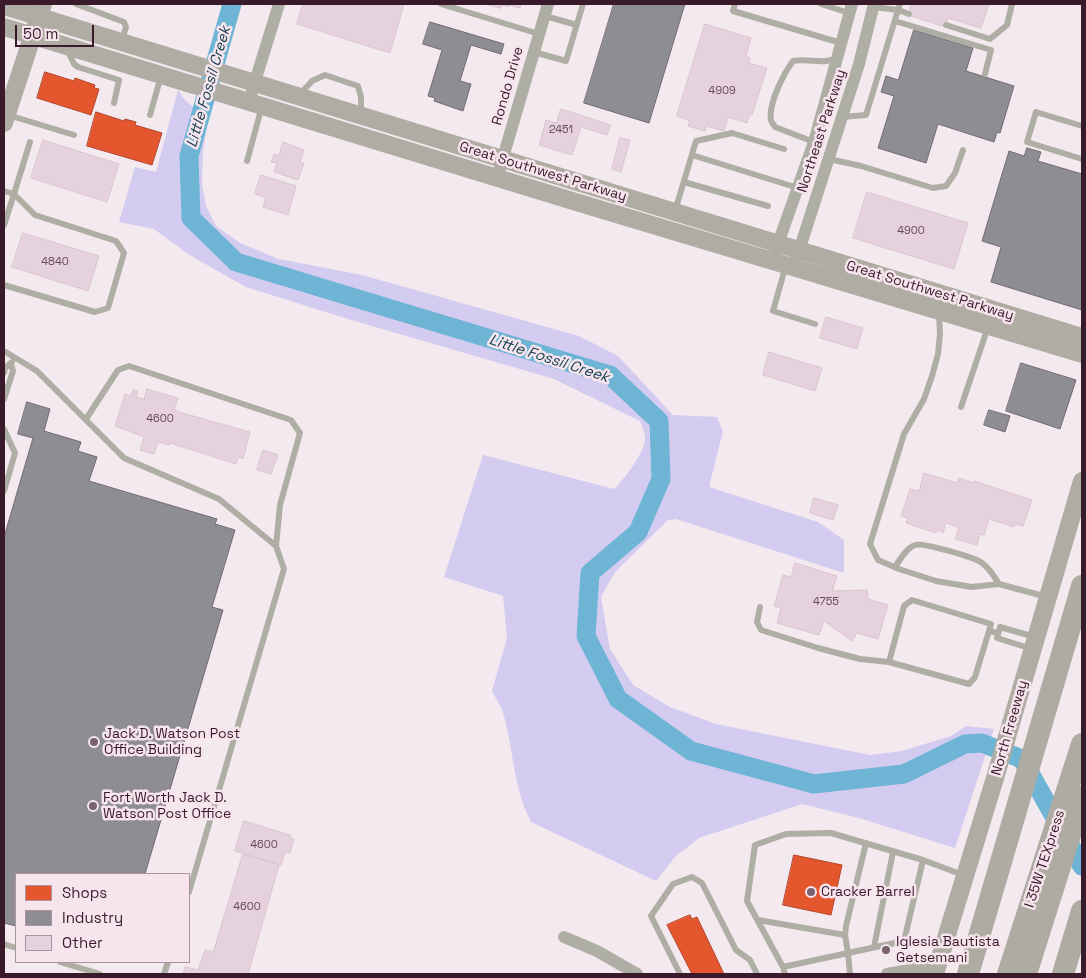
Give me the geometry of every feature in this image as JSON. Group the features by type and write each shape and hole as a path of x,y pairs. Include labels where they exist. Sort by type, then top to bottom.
{"highway":[{"name":"North Freeway","path":"968,974 1082,586"},
{"path":"1042,720 1057,703 1082,624"},
{"name":"I 35W TEXpress","path":"1008,974 1082,744"},
{"name":"I 35W TEXpress","path":"1026,974 1082,797"},
{"path":"1063,974 1080,920"}],"street":[{"path":"250,102 250,81 279,4"},
{"name":"Great Southwest Parkway","path":"9,6 41,10 122,42 674,212 786,257 939,310 1082,354"},
{"path":"4,30 9,6"},
{"name":"Northeast Parkway","path":"786,257 829,158 859,64 874,6"},
{"name":"Northeast Parkway","path":"786,257 798,188 814,142 851,8"},
{"path":"5,119 41,10"},
{"name":"Rondo Drive","path":"497,178 547,10"},
{"name":"Great Southwest Parkway","path":"4,30 66,46 122,72 161,75 497,178 1082,337"},
{"path":"837,58 859,64"},
{"name":"North Freeway","path":"936,970 995,778 1082,481"},
{"path":"564,937 597,951 637,974"},
{"path":"887,974 936,970"}],"lane":[{"path":"76,4 124,22 126,27 122,42"},
{"path":"441,4 539,34"},
{"path":"534,52 566,61 583,4"},
{"path":"736,4 733,11 840,44"},
{"path":"821,4 851,8"},
{"path":"946,25 990,39 1007,25 1012,4"},
{"path":"874,6 899,7 909,14"},
{"path":"842,117 866,115 899,7"},
{"path":"547,10 577,25"},
{"path":"895,21 991,50 985,74"},
{"path":"814,142 775,127 771,120 773,105 784,73 793,61 808,60 826,63 837,58"},
{"path":"114,103 122,72"},
{"path":"150,115 161,75"},
{"path":"298,96 312,81 325,75 358,86 361,97 362,116"},
{"path":"247,161 250,102"},
{"path":"1082,126 1036,112 1027,142 1082,159"},
{"path":"5,119 74,135"},
{"path":"674,212 696,141 732,132 784,149"},
{"path":"4,225 30,142"},
{"path":"829,158 933,188 946,186 955,173 963,150"},
{"path":"692,155 798,188"},
{"path":"684,182 768,206"},
{"path":"4,191 14,194 35,215 116,241 124,253 108,308 95,312 4,285"},
{"path":"786,257 773,311 815,324"},
{"path":"939,310 938,348 932,376 924,399 904,434 870,544 878,560 936,581 972,587 999,584 1048,598"},
{"path":"961,407 988,326"},
{"path":"4,351 37,370 124,458 219,499 276,546"},
{"path":"4,373 5,368 11,364 14,356"},
{"path":"4,399 13,370 11,364"},
{"path":"86,419 118,370 128,366 290,420 300,433 280,505 276,546 284,569 190,889"},
{"path":"4,429 15,453 4,491"},
{"path":"895,567 907,550 916,544 926,545 979,561 988,569 999,584"},
{"path":"760,607 757,622 761,630 843,655 889,662 969,684 975,677 991,624 912,600 904,606 889,662"},
{"path":"1000,627 1034,643 997,638 1000,627"},
{"path":"989,631 998,633"},
{"path":"923,860 904,940 784,971 747,901 755,846 786,834 831,833 923,860 964,876"},
{"path":"850,974 844,935 866,843"},
{"path":"874,947 894,852"},
{"path":"680,974 651,916 673,884 692,877 702,883 736,950 750,960 756,974"},
{"path":"758,920 844,935"},
{"path":"63,963 100,974"}],"shaded area":[{"path":"178,90 185,100 208,120 203,152 202,184 206,206 216,226 240,243 279,259 362,275 579,336 618,356 673,415 717,417 723,431 709,487 818,522 844,540 844,573 676,519 668,520 615,572 601,597 610,649 633,685 670,707 716,724 870,755 902,751 951,736 966,726 994,729 955,848 859,818 802,804 699,838 675,857 656,881 531,822 517,782 503,713 492,691 507,638 503,596 444,577 483,455 614,489 632,466 644,446 645,435 640,421 554,379 246,287 188,254 154,229 119,222 135,167 156,172"}],"building: Shops":[{"path":"45,72 74,81 75,78 95,85 94,88 99,89 91,115 37,98"},
{"path":"96,112 124,121 125,119 136,122 135,125 162,133 152,165 87,146"},
{"name":"Cracker Barrel","path":"794,855 842,865 831,915 783,905"},
{"path":"690,915 692,919 697,917 724,974 692,974 667,925"}],"building: Industry":[{"path":"614,4 685,4 649,123 584,103"},
{"path":"430,22 504,44 501,54 471,45 460,81 471,84 463,111 434,101 435,98 428,96 442,50 423,44"},
{"path":"914,30 973,48 966,71 1014,86 1000,133 997,132 994,142 938,124 926,163 878,148 894,96 881,92 886,76 898,80"},
{"path":"1027,148 1041,152 1038,161 1082,174 1082,310 991,282 1001,247 982,241 1009,151 1024,156"},
{"path":"1021,363 1076,380 1060,429 1006,411"},
{"name":"Jack D. Watson Post Office Building","path":"27,402 50,409 44,431 81,442 78,451 97,457 89,481 217,519 215,524 235,530 212,607 223,610 145,873 15,873 15,926 4,923 4,537 33,438 18,434"},
{"path":"989,410 1010,416 1005,432 984,425"}],"building: Other":[{"path":"303,4 404,4 390,53 297,24"},
{"path":"486,4 522,4 520,8 502,5 501,8"},
{"path":"912,4 989,4 981,28 948,18 945,27 908,15"},
{"path":"705,24 751,38 746,56 750,58 748,63 767,68 752,115 750,114 747,123 728,117 724,131 706,126 705,131 688,126 690,121 677,116"},
{"path":"561,109 611,125 607,135 581,127 572,155 539,145 546,120 556,123"},
{"path":"620,138 630,140 621,172 612,169"},
{"path":"43,140 119,164 107,202 31,178"},
{"path":"283,142 304,150 300,162 304,163 298,180 274,172 277,163 271,162 274,154 279,155"},
{"path":"261,175 296,186 288,215 263,207 266,198 255,194"},
{"path":"867,192 968,223 954,269 853,238"},
{"path":"23,233 99,256 88,291 12,267"},
{"path":"826,317 863,328 857,349 820,338"},
{"path":"769,352 822,368 815,391 763,375"},
{"path":"147,389 178,398 174,409 179,412 250,432 243,459 238,457 236,464 170,443 169,445 158,442 154,454 140,450 144,437 115,426 125,394 131,396 133,390 138,391 136,397 144,399"},
{"path":"263,450 278,455 271,474 257,470"},
{"path":"924,473 957,483 959,478 974,483 974,481 1032,500 1023,526 1015,524 1014,527 989,519 984,535 980,534 977,545 955,539 959,527 946,523 943,533 937,530 936,533 906,523 908,518 901,516 910,489 919,491"},
{"path":"814,498 838,505 833,520 810,513"},
{"path":"795,563 837,576 832,591 867,590 868,599 888,605 878,639 857,633 852,641 824,621 819,635 777,623 781,608 774,606 783,575 791,577"},
{"path":"244,821 290,835 290,838 294,839 290,853 285,852 281,865 235,851"},
{"path":"243,854 279,865 248,974 183,974 185,967 198,970 205,950 213,952"}],"waterway":[{"name":"Little Fossil Creek","path":"232,4 189,156 191,218 236,262 610,375 659,421 661,479 638,532 590,573 586,636 618,699 691,751 814,784 904,774 965,744 982,743 1022,759 1082,866"}],"place":[{"name":"Jack D. Watson Post Office Building","path":"94,742"},
{"name":"Fort Worth Jack D. Watson Post Office","path":"93,806"},
{"name":"Cracker Barrel","path":"811,892"},
{"name":"Iglesia Bautista Getsemani","path":"886,950"}]}
